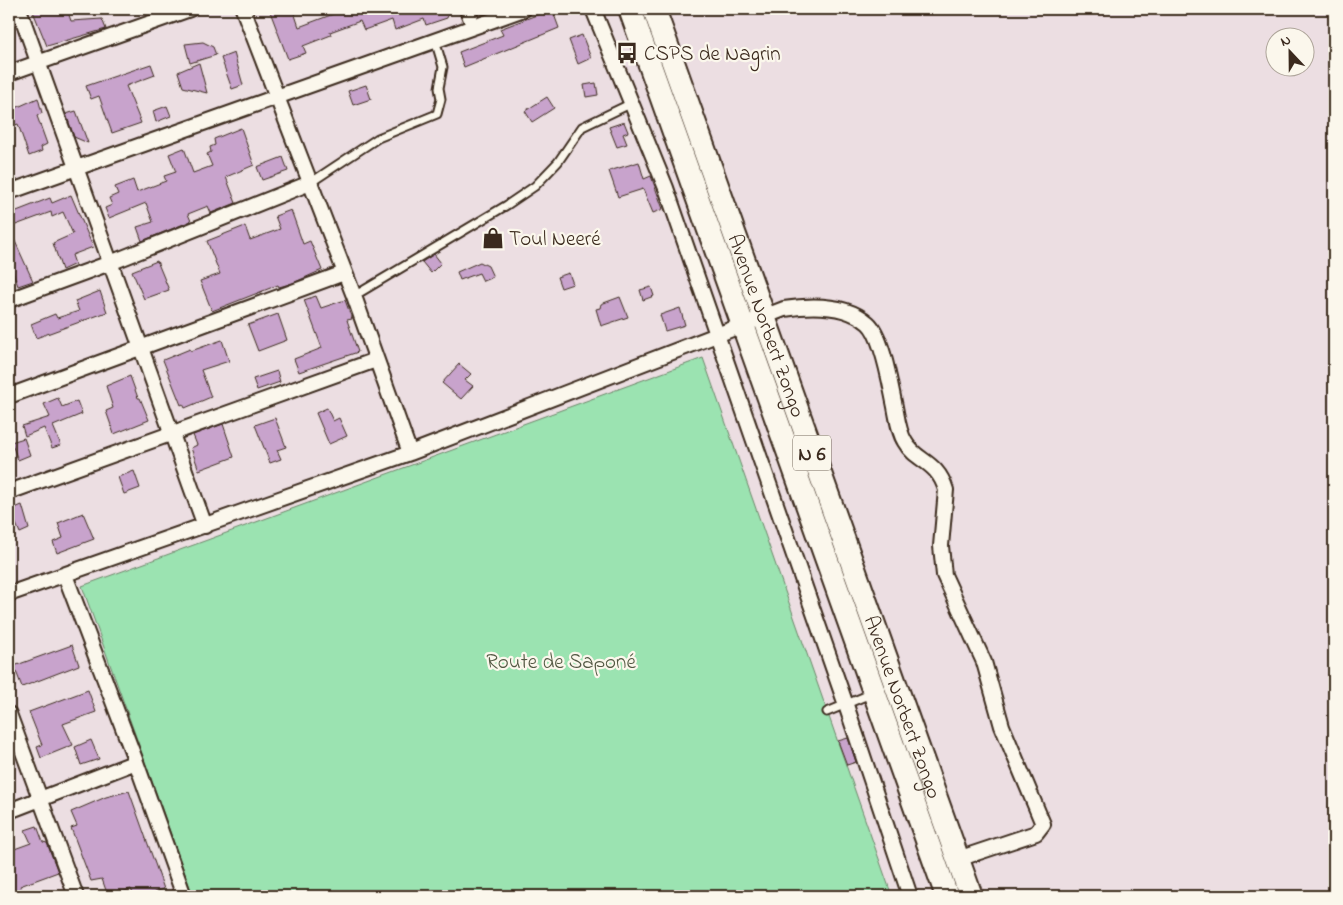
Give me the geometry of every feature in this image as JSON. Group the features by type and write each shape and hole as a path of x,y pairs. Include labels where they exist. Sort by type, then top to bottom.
{"main road":[{"name":"Avenue Norbert Zongo","path":"630,9 753,320 971,896"},
{"name":"Avenue Norbert Zongo","path":"654,9 753,320 875,692 946,896"}],"street":[{"path":"19,9 205,526"},
{"path":"9,73 190,9"},
{"path":"243,9 354,296 410,453"},
{"path":"466,9 473,25"},
{"path":"9,192 277,98 473,25 524,9"},
{"path":"593,9 633,103 666,188 846,705 910,896"},
{"path":"9,300 110,263 310,183"},
{"path":"9,396 344,274"},
{"path":"9,594 410,453 784,309 804,306 841,309 869,323 882,348 906,444 938,471 943,482 946,490 941,555 944,575 984,662 1002,726 1043,824 1036,833 958,859"},
{"path":"9,492 172,435 376,360"},
{"path":"65,575 136,762 184,896"},
{"path":"9,714 76,896"},
{"path":"9,810 136,762"}],"lane":[{"path":"310,183 378,138 437,114 441,99 439,88 444,67 434,40"},
{"path":"354,296 535,186 558,162 582,127 633,103"},
{"path":"827,712 875,692"}],"green space":[{"name":"Route de Saponé","path":"703,358 892,896 193,896 82,586"}],"building":[{"path":"32,9 67,9 71,21 102,19 106,29 47,46"},
{"path":"269,9 293,9 299,27 336,13 334,9 450,9 447,18 426,25 424,19 395,30 392,20 364,30 360,21 330,32 331,35 303,46 306,53 288,59"},
{"path":"552,9 559,28 464,67 459,52 503,35 500,29"},
{"path":"582,35 591,58 578,64 569,40"},
{"path":"203,42 213,47 216,55 190,63 185,44"},
{"path":"234,53 243,85 232,89 221,58"},
{"path":"199,63 207,93 183,87 178,72"},
{"path":"151,64 155,75 126,86 141,123 112,133 99,96 91,99 86,86"},
{"path":"596,83 598,95 586,97 584,85"},
{"path":"366,85 371,99 353,105 348,91"},
{"path":"547,97 554,108 532,122 525,111"},
{"path":"38,98 42,113 37,116 47,144 41,147 42,151 29,156 18,124 9,127 9,111"},
{"path":"167,106 171,116 156,122 153,111"},
{"path":"76,111 88,143 74,137 66,114"},
{"path":"624,122 628,132 623,134 627,144 617,147 609,127"},
{"path":"241,128 254,165 226,177 236,203 211,213 208,206 188,214 191,221 142,241 137,227 153,222 146,203 109,218 105,208 112,205 109,198 118,194 115,187 133,180 137,192 166,181 164,176 176,172 169,154 184,148 193,173 212,166 207,154 211,152 210,147 215,145 214,139"},
{"path":"283,157 288,171 262,180 257,167"},
{"path":"639,162 644,179 651,176 663,209 653,213 643,189 618,197 609,171"},
{"path":"71,195 93,247 72,255 75,264 62,270 53,243 73,234 63,212 52,217 51,212 13,226 9,214 50,198 52,203"},
{"path":"291,210 303,244 310,241 322,270 293,283 279,287 278,285 212,311 200,281 220,274 207,241 245,226 250,240 280,229 275,216"},
{"path":"9,228 33,281 18,286 9,261"},
{"path":"434,254 441,263 431,273 422,262"},
{"path":"157,261 169,290 144,299 132,271"},
{"path":"480,262 488,266 493,277 483,281 479,273 460,280 457,272"},
{"path":"569,273 573,284 561,288 557,277"},
{"path":"651,287 654,296 643,300 640,290"},
{"path":"100,291 107,312 36,338 31,324 55,314 57,318 79,311 75,301"},
{"path":"316,296 321,308 345,300 352,319 347,320 358,352 299,372 294,359 322,348 304,300"},
{"path":"620,297 628,317 601,326 596,309 600,308 601,304"},
{"path":"680,308 685,325 665,331 660,315"},
{"path":"278,314 287,340 258,351 248,325"},
{"path":"222,340 229,361 201,370 211,397 185,408 183,404 181,405 163,360 190,349 191,351"},
{"path":"459,364 471,374 465,380 473,386 461,399 442,383"},
{"path":"277,371 280,382 257,390 253,379"},
{"path":"130,376 149,420 114,434 106,411 113,408 106,386"},
{"path":"58,398 62,407 77,401 82,414 53,426 61,445 52,448 44,428 25,436 22,426 50,417 44,404"},
{"path":"327,408 333,421 339,418 347,436 329,444 316,413"},
{"path":"275,418 286,447 277,450 281,459 270,463 255,425"},
{"path":"223,424 234,457 199,470 191,448 197,445 193,435"},
{"path":"24,438 30,455 18,460 11,442"},
{"path":"134,471 140,488 124,494 118,477"},
{"path":"22,505 29,529 20,533 10,510"},
{"path":"83,513 94,539 57,553 53,542 63,538 58,523"},
{"path":"72,645 79,665 22,687 14,666"},
{"path":"88,690 96,712 63,724 73,745 41,758 37,747 42,745 29,712"},
{"path":"848,738 856,762 847,765 838,741"},
{"path":"91,740 99,759 81,765 75,747"},
{"path":"129,791 164,889 148,894 149,896 134,896 131,889 108,896 102,879 91,881 71,828 77,826 71,812 106,797"},
{"path":"37,826 43,842 47,843 58,872 20,886 24,896 9,896 9,851 31,843 25,830"}],"place":[{"name":"CSPS de Nagrin","path":"627,53"},
{"name":"Toul Neeré","path":"493,238"}]}
